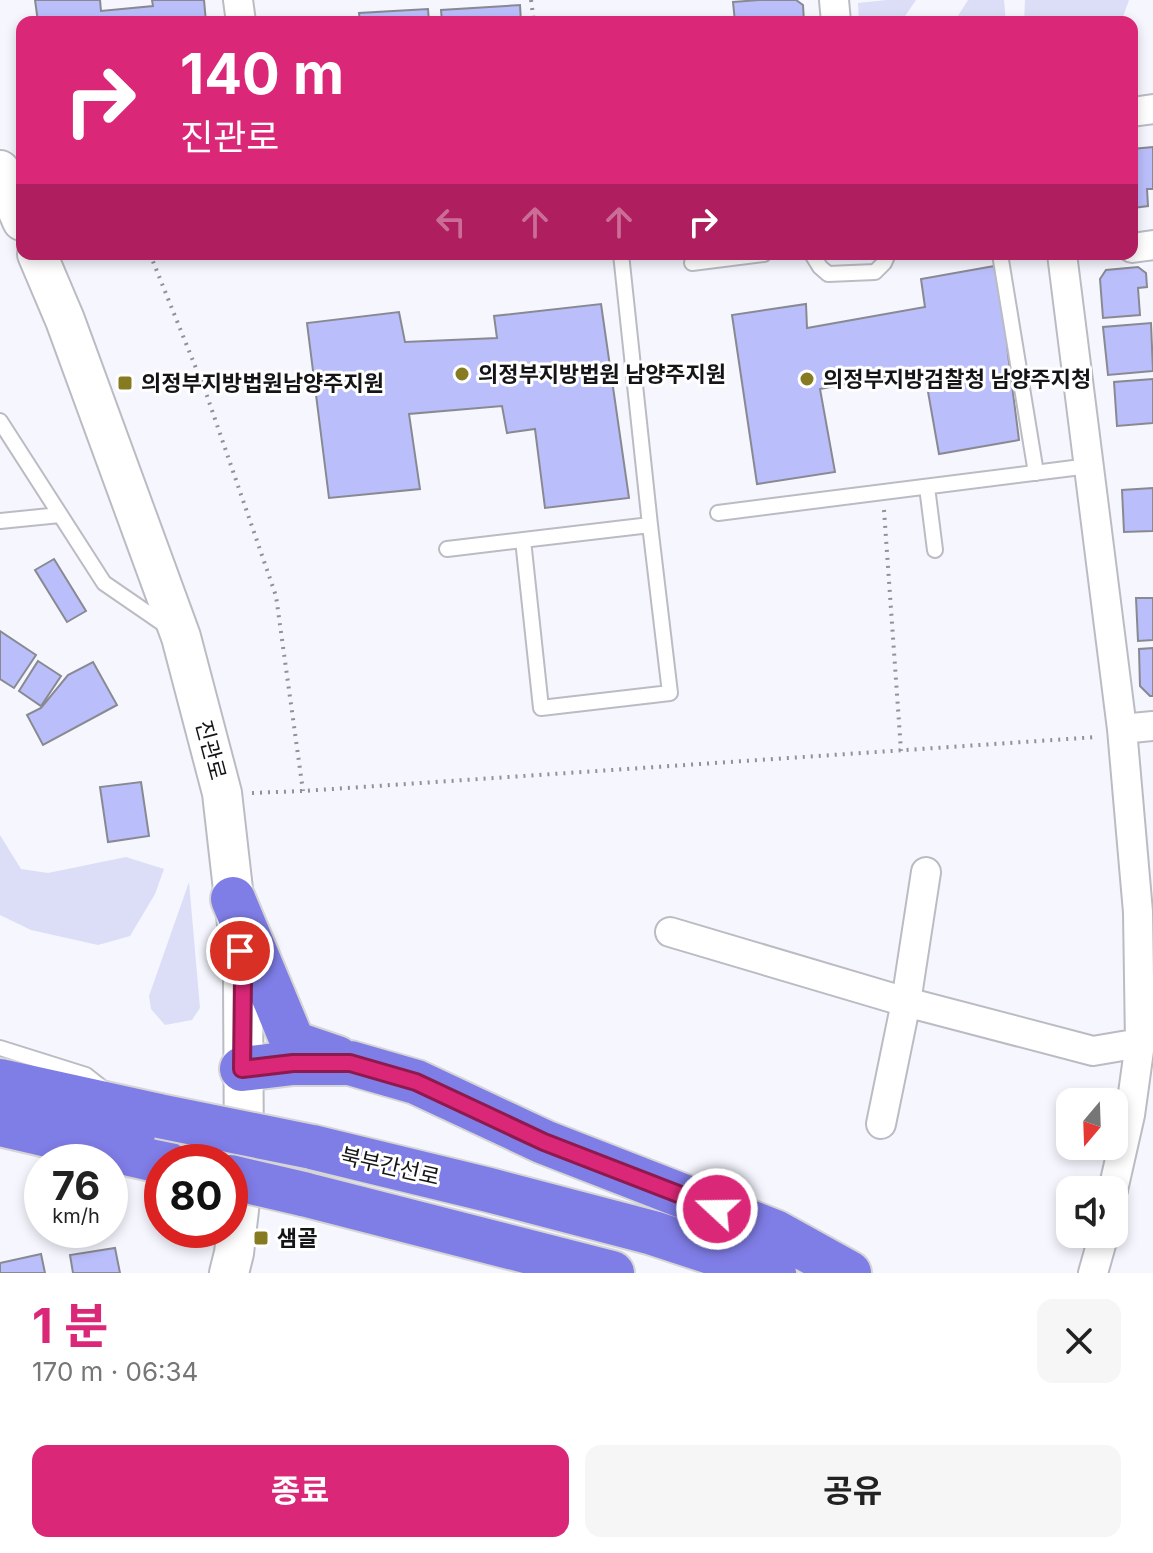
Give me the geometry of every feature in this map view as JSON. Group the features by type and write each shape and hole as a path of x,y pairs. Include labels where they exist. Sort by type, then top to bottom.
{"highway":[{"path":"233,899 293,1043 416,1082 544,1142 775,1232 849,1273"},
{"path":"242,1069 293,1063 350,1063"},
{"name":"북부간선로","path":"0,1081 312,1147 489,1190 653,1233 774,1273"},
{"path":"0,1124 144,1157"},
{"path":"248,1181 612,1273"}],"main road":[{"path":"0,168 16,207"},
{"name":"진관로","path":"40,260 71,334 181,637 222,793 243,977 244,1166 229,1273"}],"street":[{"path":"1070,260 1089,466 1122,729 1138,912 1140,1043 1130,1115 1116,1176"},
{"path":"1122,729 1153,726"},
{"path":"881,1124 906,1002 926,872"},
{"path":"670,932 906,1002 1093,1051 1140,1043"},
{"path":"1093,1273 1100,1248"}],"lane":[{"path":"523,540 541,708 670,693 622,260"},
{"path":"692,263 716,260"},
{"path":"816,260 828,274 875,272 885,260"},
{"path":"1001,260 1036,473"},
{"path":"0,421 104,583 181,637"},
{"path":"718,513 1089,466"},
{"path":"927,487 935,550"},
{"path":"0,521 60,515"},
{"path":"447,549 650,525"},
{"path":"0,1048 86,1075 145,1113"}],"path":[{"path":"152,260 206,393 276,596 303,791"},
{"path":"884,510 901,751"},
{"path":"222,793 303,791 1094,738 1122,729"}],"shaded area":[{"path":"916,0 905,16 859,16 858,3"},
{"path":"968,0 1004,0 1005,16 958,16"},
{"path":"1025,0 1129,0 1123,16 1024,16"},
{"path":"0,835 21,869 48,873 126,857 164,869 155,894 130,936 98,945 31,930 0,915"},
{"path":"189,882 200,1008 192,1020 165,1025 151,1009 149,996"}],"building":[{"path":"35,0 100,0 101,11 153,6 152,0 204,0 205,16 37,16"},
{"path":"796,0 803,5 804,16 734,16 733,2"},
{"path":"520,5 521,16 442,16 441,10"},
{"path":"428,9 429,16 359,16 359,13"},
{"path":"1153,147 1153,189 1147,189 1148,206 1138,207 1138,148"},
{"name":"의정부지방검찰청 남양주지청","path":"1000,265 1019,440 939,454 924,369 820,389 835,472 757,484 732,315 806,304 807,328 925,307 921,279"},
{"path":"1138,267 1146,273 1147,287 1138,288 1140,315 1103,318 1100,279 1106,270"},
{"name":"의정부지방법원 남양주지원","path":"601,304 629,498 545,508 535,429 507,433 502,406 409,414 420,489 329,498 307,323 399,312 405,342 497,338 494,316"},
{"path":"1151,323 1153,371 1108,375 1103,327"},
{"path":"1153,379 1153,423 1117,426 1114,382"},
{"path":"1153,488 1153,531 1124,532 1122,490"},
{"path":"54,559 86,611 67,622 35,570"},
{"path":"1136,598 1153,598 1153,640 1138,641"},
{"path":"0,631 36,655 14,688 0,679"},
{"path":"1153,648 1153,696 1150,696 1140,686 1139,649"},
{"path":"38,661 61,676 41,706 19,691"},
{"path":"93,662 117,705 43,745 27,715 41,708 68,675"},
{"path":"141,782 149,836 108,842 100,787"},
{"path":"115,1248 120,1273 73,1273 70,1255"},
{"path":"41,1254 45,1273 0,1273 0,1263"}],"place":[{"name":"의정부지방법원 남양주지원","path":"462,374"},
{"name":"의정부지방검찰청 남양주지청","path":"807,379"},
{"name":"의정부지방법원남양주지원","path":"125,383"},
{"name":"샘골","path":"261,1238"}],"route":[{"path":"240,951 243,977 242,1069 293,1063 350,1063 416,1082 544,1142 717,1209"}]}
